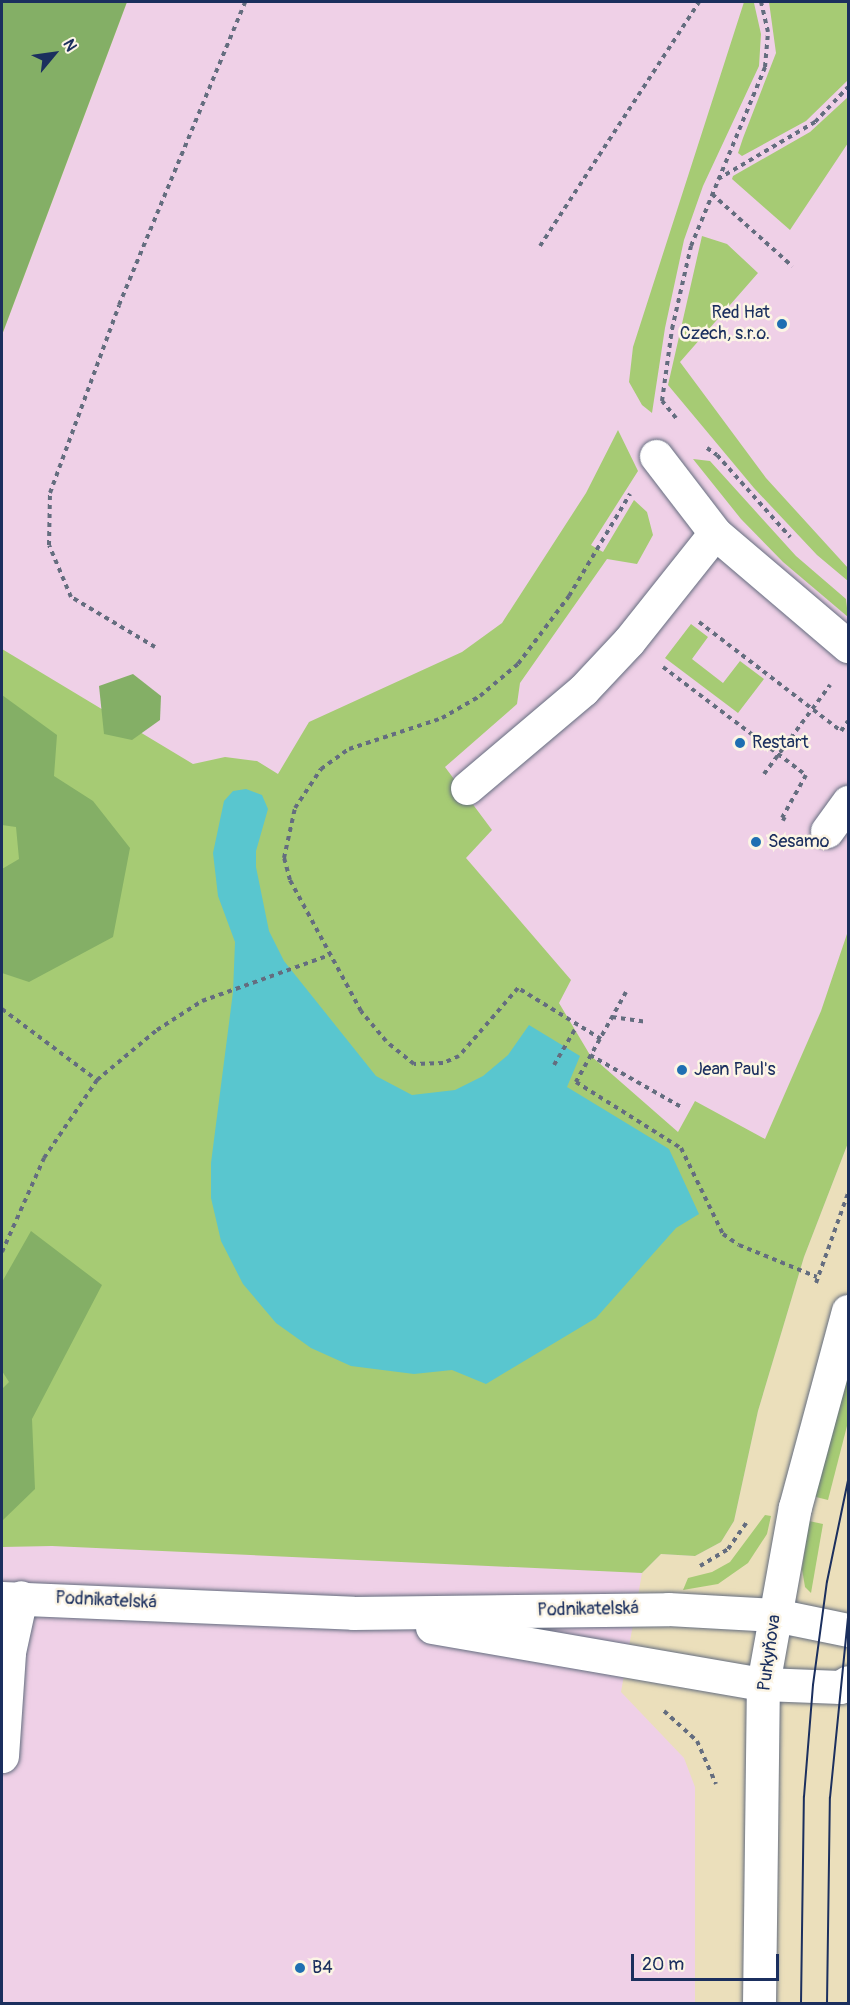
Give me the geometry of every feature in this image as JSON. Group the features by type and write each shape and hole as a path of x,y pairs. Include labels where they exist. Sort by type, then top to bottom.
{"street":[{"path":"656,456 715,532 849,646"},
{"path":"467,788 583,690 628,641 715,532"},
{"path":"827,831 849,802"},
{"name":"Purkyňova","path":"759,2004 763,1684 795,1507 849,1311"},
{"path":"2,1756 11,1597"},
{"name":"Podnikatelská","path":"11,1597 353,1613 668,1609 775,1615 835,1627"},
{"name":"Podnikatelská","path":"353,1613 763,1684 840,1687 849,1682"}],"path":[{"path":"155,647 71,597 50,545 50,493 119,305 244,2"},
{"path":"540,246 699,2"},
{"path":"678,420 662,401 663,379 691,246 765,67 768,32 761,2"},
{"path":"717,180 815,122 849,87"},
{"path":"712,194 792,266"},
{"path":"699,443 717,455 795,543"},
{"path":"681,574 707,595 691,616 841,731 849,721"},
{"path":"628,641 806,775 782,818 792,823"},
{"path":"764,774 836,677"},
{"path":"2,1252 44,1158 96,1080 157,1030 202,1001 330,955"},
{"path":"626,992 576,1082 681,1148 723,1234 739,1245 817,1277"},
{"path":"2,1009 96,1080"},
{"path":"612,1017 646,1022"},
{"path":"554,1065 577,1026"},
{"path":"590,1055 681,1107"},
{"path":"689,1568 722,1554 748,1518"},
{"path":"659,1707 697,1741 716,1782 716,1794"}],"shaded area":[{"path":"127,2 848,2 848,1143 804,1257 758,1411 734,1521 721,1542 695,1556 661,1554 642,1573 621,1692 684,1758 695,1787 695,2003 2,2003 2,335"}],"green space":[{"path":"2,2 127,2 2,335"},
{"path":"744,2 754,3 761,34 759,66 703,186 684,240 665,328 652,413 642,405 629,382 633,347"},
{"path":"769,2 848,2 848,80 806,121 742,156 738,153 776,53"},
{"path":"848,97 848,143 790,230 732,179 733,176 810,132"},
{"path":"702,236 727,244 758,273 680,362 766,478 848,568 848,581 817,555 754,488 668,385"},
{"path":"618,430 638,471 591,545 603,552 634,500 647,512 653,535 637,564 607,559 520,683 517,704 445,767 492,830 466,858 571,980 559,1003 590,1055 678,1132 695,1101 765,1139 821,1011 848,931 848,1143 804,1257 758,1411 734,1521 721,1542 695,1556 661,1554 642,1573 52,1546 2,1547 2,649 193,764 225,757 257,761 278,774 309,722 462,652 502,623 586,493"},
{"path":"693,459 710,461 796,556 846,599 848,617 783,562 741,519"},
{"path":"691,624 708,637 692,659 723,683 740,661 764,679 738,713 665,658"},
{"path":"133,674 161,696 160,720 132,740 104,734 99,686"},
{"path":"2,695 57,735 54,776 93,801 130,848 113,937 29,982 2,973 2,869 19,859 16,827 2,825"},
{"path":"31,1231 102,1285 32,1419 35,1489 2,1521 2,1389 9,1382 2,1371 2,1282"},
{"path":"848,1354 848,1422 828,1500 812,1496"},
{"path":"765,1515 771,1516 767,1534 748,1563 718,1584 683,1590 688,1578 712,1572 730,1562"},
{"path":"809,1521 823,1524 811,1593 805,1587 802,1569"}],"water":[{"path":"246,789 262,795 268,809 256,851 256,867 269,931 284,961 376,1076 412,1095 455,1090 483,1076 508,1055 529,1025 580,1056 567,1087 669,1149 699,1214 676,1228 596,1318 486,1384 452,1370 414,1374 351,1366 311,1348 276,1323 243,1284 221,1241 211,1198 211,1163 233,992 235,942 218,896 213,853 224,801 233,791"}],"tram line":[{"path":"801,2004 804,1797 813,1685 827,1582 848,1481"},
{"path":"827,2004 830,1798 848,1618"}],"place":[{"name":"Red Hat Czech, s.r.o.","path":"782,324"},
{"name":"Restart","path":"740,743"},
{"name":"Sesamo","path":"756,842"},
{"name":"Jean Paul's","path":"682,1070"},
{"name":"B4","path":"300,1968"}]}
